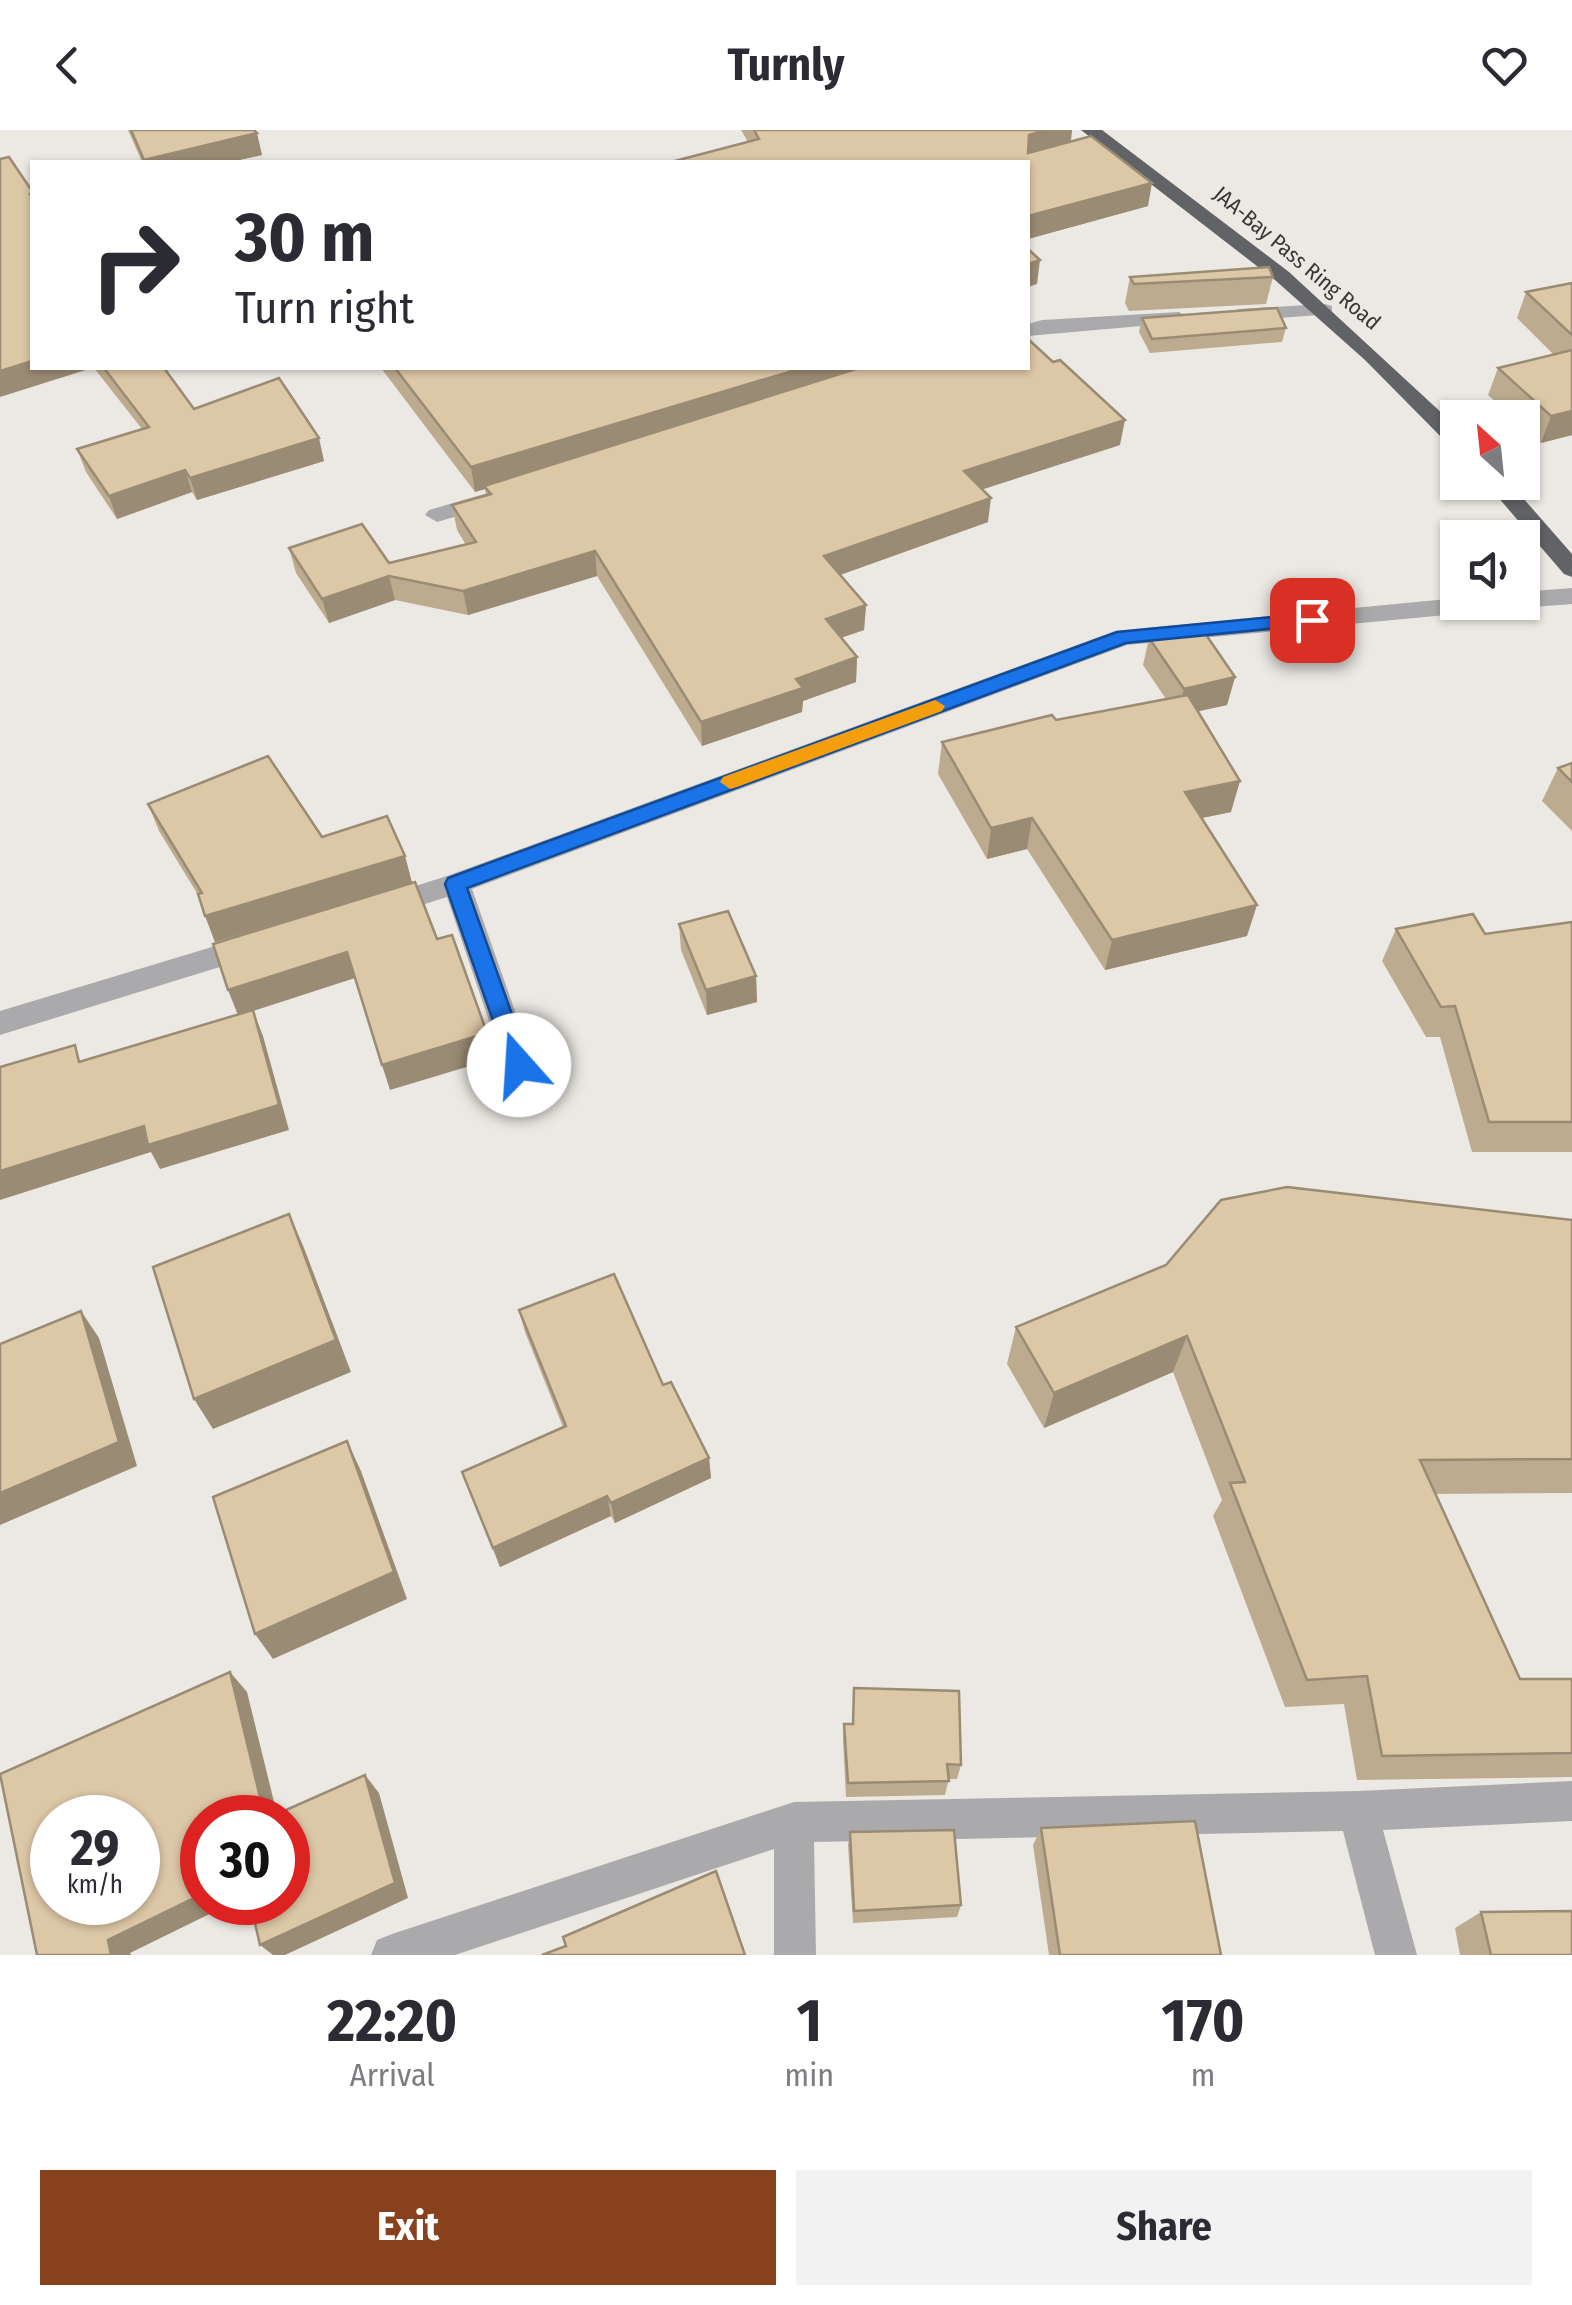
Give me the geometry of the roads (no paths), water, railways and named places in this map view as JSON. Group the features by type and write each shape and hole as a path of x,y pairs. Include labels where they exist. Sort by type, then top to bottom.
{"highway":[{"name":"JAA-Bay Pass Ring Road","path":"1090,130 1204,210 1325,310 1440,423"},
{"path":"1512,500 1572,570"}],"street":[{"path":"1076,153 1109,143"},
{"path":"1030,329 1325,310"},
{"path":"437,515 512,493"},
{"path":"1540,599 1572,596"},
{"path":"361,913 456,884 1124,637 1440,608"},
{"path":"456,884 519,1065"},
{"path":"0,1023 285,936"},
{"path":"392,1955 794,1822 1358,1810 1572,1800"},
{"path":"1358,1810 1396,1955"},
{"path":"794,1822 795,1955"}]}
